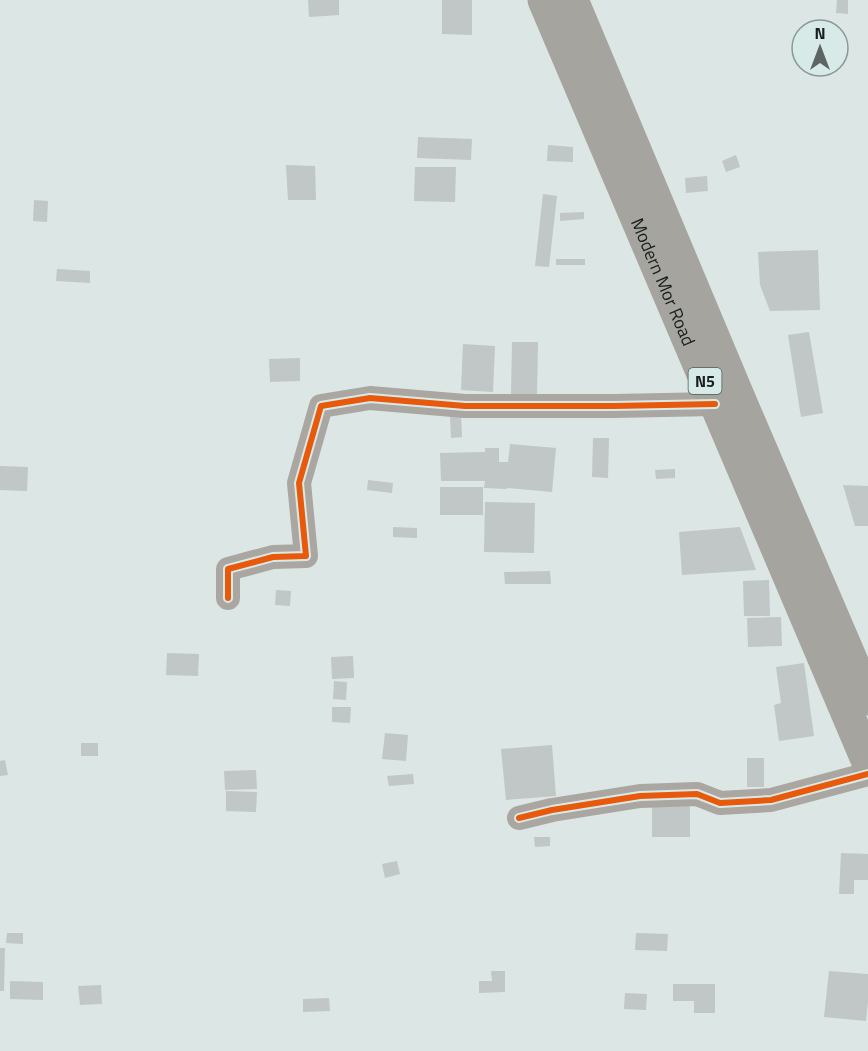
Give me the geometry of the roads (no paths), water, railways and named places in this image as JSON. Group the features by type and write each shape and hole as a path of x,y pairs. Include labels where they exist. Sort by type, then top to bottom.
{"highway":[{"name":"Modern Mor Road","path":"544,0 868,762"},
{"name":"Modern Mor Road","path":"572,0 733,386 868,699"}],"street":[{"path":"228,598 228,569 273,557 306,556 299,483 321,406 370,398 465,406 715,404"},
{"path":"519,818 552,810 640,796 697,794 720,803 771,800 868,774"}]}
